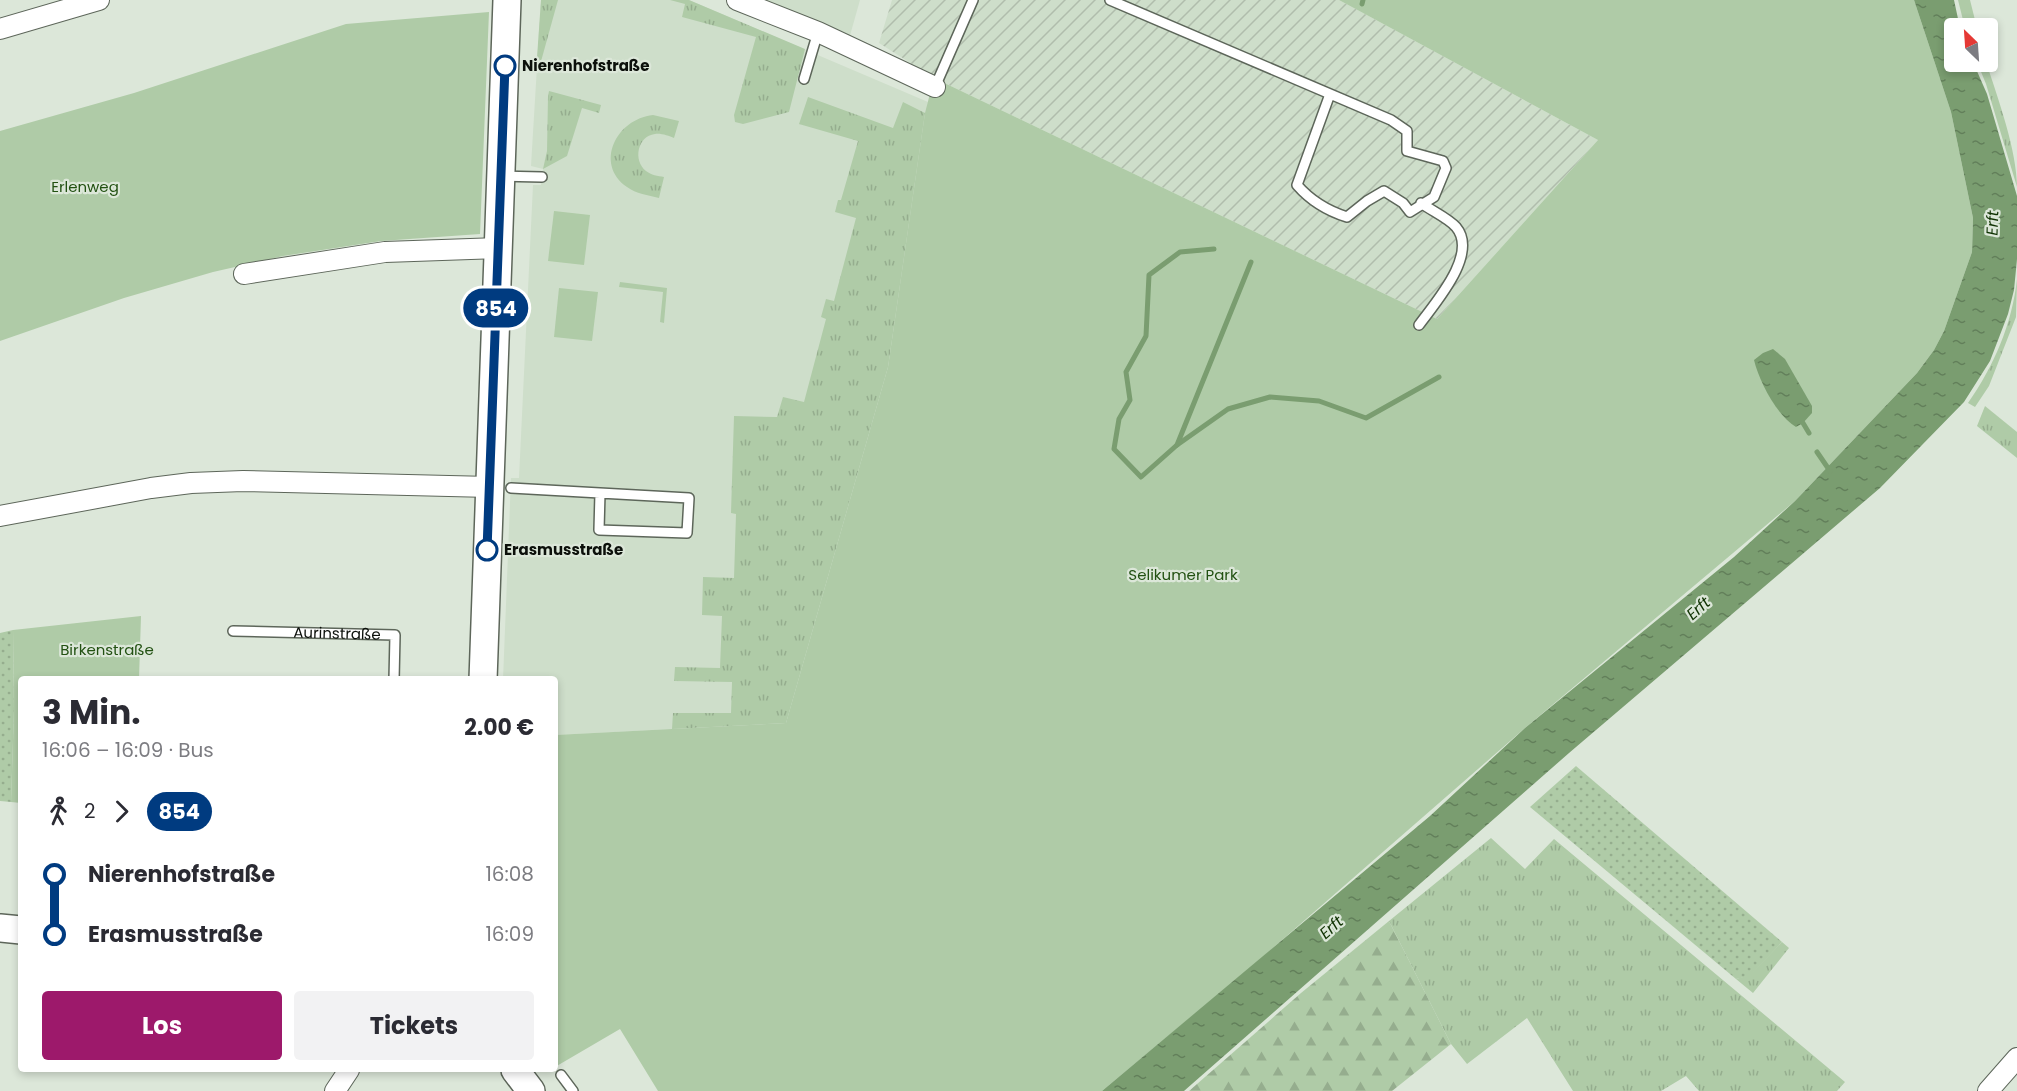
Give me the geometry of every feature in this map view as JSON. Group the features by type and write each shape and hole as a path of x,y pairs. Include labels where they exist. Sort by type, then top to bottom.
{"main road":[{"path":"483,676 500,488 499,249 507,0"},
{"path":"0,928 18,930"},
{"path":"517,1072 531,1091"}],"street":[{"path":"0,29 99,0"},
{"path":"737,0 818,32 935,87"},
{"path":"244,274 386,252 499,249"},
{"path":"0,516 151,488 191,483 243,481 500,488"},
{"path":"1988,1091 2017,1058"},
{"path":"335,1091 348,1072"}],"lane":[{"path":"935,87 974,0"},
{"path":"1110,0 1391,120 1407,131 1407,151 1443,162 1446,168 1434,196 1410,212 1403,203 1384,191 1347,217 1331,212 1304,193 1297,185 1330,94"},
{"path":"804,79 818,32"},
{"path":"501,176 542,177"},
{"path":"1419,325 1447,288 1461,261 1462,239 1456,227 1421,203"},
{"path":"500,488 600,493 689,498 687,533 599,530 600,493"},
{"name":"Aurinstraße","path":"233,631 394,635 393,676"},
{"path":"561,1075 573,1091"}],"shaded area":[{"path":"541,0 689,0 928,102 888,367 786,723 558,735 558,676 503,676 511,478 519,478 533,185 541,185 543,169 531,166"},
{"path":"749,0 860,0 849,39"},
{"path":"892,0 1339,0 1598,140 1437,319 934,78 879,43"}],"green space":[{"path":"541,0 558,0 536,72"},
{"path":"670,0 689,0 805,49 789,112 743,124 735,122 734,115 756,37 682,17 685,4"},
{"name":"Selikumer Park","path":"1339,0 1914,0 1951,112 1973,218 1972,252 1944,331 1934,350 1917,373 1795,501 1525,728 1258,961 1102,1091 658,1091 620,1029 558,1065 558,735 786,723 888,367 925,113 934,78 1437,319 1598,140"},
{"path":"1958,0 1970,0 1974,18 1962,18"},
{"name":"Erlenweg","path":"489,12 480,234 381,241 283,256 213,272 124,298 0,341 0,131 134,93 346,24"},
{"path":"1981,72 1989,72 2006,124 2014,157 2017,187"},
{"path":"549,91 601,105 599,113 582,108 567,156 543,169 547,151"},
{"path":"808,97 893,128 903,102 925,113 888,367 786,723 672,729 673,713 731,713 732,682 674,681 675,667 720,668 722,616 702,615 703,577 734,578 736,514 731,513 734,416 777,417 783,397 804,402 826,319 821,317 826,299 834,301 856,218 835,212 838,200 841,200 858,141 799,124"},
{"path":"653,115 679,121 674,138 660,134 649,136 644,139 639,150 639,161 642,167 650,173 664,177 659,198 638,193 627,187 617,177 612,167 611,155 620,133 640,118"},
{"path":"554,211 590,215 584,265 548,261"},
{"path":"2017,279 2016,317 1989,386 1975,407 1968,403 1986,374 2000,344 2011,312"},
{"path":"620,282 667,288 664,323 660,322 663,292 619,287"},
{"path":"559,288 598,292 592,341 554,337"},
{"path":"1985,406 2017,432 2017,458 1977,426"},
{"name":"Birkenstraße","path":"141,616 139,676 18,676 18,803 11,802 14,710 13,630"},
{"path":"13,630 14,710 11,802 0,801 0,633"},
{"path":"1576,766 1782,942 1750,976 1736,979 1530,807"},
{"path":"1491,838 1525,869 1554,839 1845,1082 1837,1091 1699,1091 1686,1076 1661,1091 1573,1091 1527,1018 1467,1064 1451,1044 1389,921"},
{"path":"1389,921 1451,1044 1392,1091 1189,1091 1301,993"},
{"path":"1782,942 1789,948 1753,993 1736,979 1750,975"}],"water":[{"name":"Erft","path":"1914,0 1954,0 1958,18 1944,18 1944,72 1977,72 1987,94 2017,196 2017,259 2014,290 2008,314 1990,361 1964,402 1880,488 1569,753 1184,1091 1102,1091 1430,816 1525,728 1734,557 1795,501 1917,373 1934,350 1944,331 1972,252 1973,218 1951,112"},
{"path":"1773,349 1785,359 1812,406 1812,413 1796,427 1776,407 1764,388 1756,368 1754,360"}],"waterway":[{"path":"1362,4 1363,0"},
{"path":"1214,249 1180,252 1149,275 1146,336 1126,372 1130,400 1119,419 1114,449 1141,477 1177,445 1251,262"},
{"path":"1177,445 1228,409 1270,397 1319,401 1366,418 1439,377"},
{"path":"1803,423 1809,433"},
{"path":"1817,452 1830,471"}],"bus line":[{"name":"854","path":"487,550 505,66"}],"place":[{"name":"Nierenhofstraße","path":"505,66"},
{"name":"Erasmusstraße","path":"487,550"}]}
